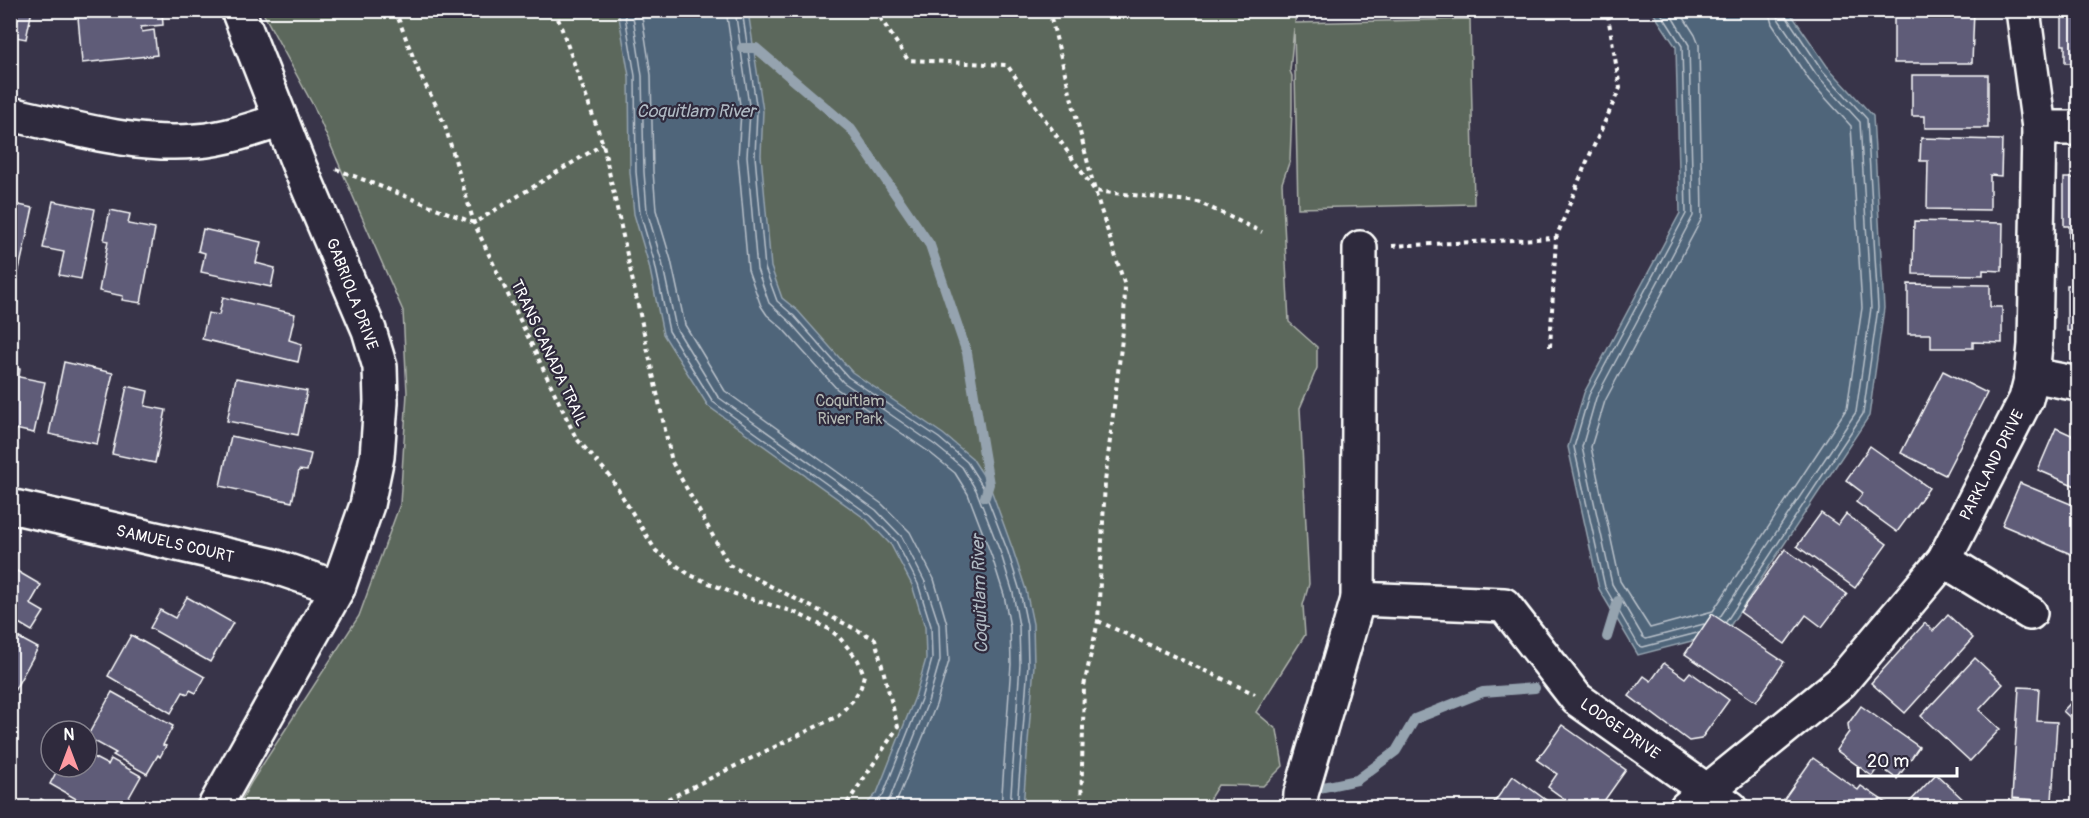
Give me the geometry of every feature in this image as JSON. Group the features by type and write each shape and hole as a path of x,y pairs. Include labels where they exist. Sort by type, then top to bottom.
{"street":[{"name":"GABRIOLA DRIVE","path":"214,807 338,588 367,505 377,457 381,402 380,367 369,330 281,120 238,10"},
{"name":"PARKLAND DRIVE","path":"1708,802 1841,682 1944,560 2026,399 2036,345 2039,128 2023,10"},
{"path":"10,114 118,137 171,142 198,141 242,132 281,120"},
{"path":"2039,128 2079,128"},
{"path":"1300,807 1301,794 1358,599 1360,248"},
{"path":"2032,375 2079,384"},
{"name":"SAMUELS COURT","path":"10,506 270,565 338,588"},
{"path":"1944,560 2030,613"},
{"name":"LODGE DRIVE","path":"1358,599 1504,605 1577,699 1708,802"}],"path":[{"name":"TRANS CANADA TRAIL","path":"394,10 420,75 445,126 474,222 576,438 609,475 656,551 690,575 735,594 794,612 829,629 839,637 858,660 864,675 861,687 854,699 838,716 649,807"},
{"path":"555,10 603,144 672,462 729,565 875,639 898,727 844,807"},
{"path":"875,10 908,60 1007,65 1095,191 1198,202 1262,232"},
{"path":"1049,10 1095,191 1125,286 1124,322 1105,482 1098,621 1084,686 1081,807"},
{"path":"1550,347 1556,238 1620,88 1607,10"},
{"path":"335,168 474,222 603,144"},
{"path":"1360,248 1556,238"},
{"path":"1098,621 1255,694"}],"green space":[{"name":"Coquitlam River Park","path":"1296,10 1295,23 1470,19 1474,204 1298,208 1294,28 1290,71 1292,108 1290,160 1282,183 1289,322 1317,347 1317,368 1300,408 1309,584 1303,605 1305,635 1256,712 1277,730 1283,766 1263,786 1218,785 1204,808 237,808 252,781 359,616 400,504 407,393 403,311 314,107 262,11"}],"water":[{"name":"Coquitlam River","path":"618,11 748,11 763,111 761,155 771,267 782,298 798,311 852,372 943,434 972,458 989,484 1026,590 1033,624 1034,665 1023,807 864,807 877,793 915,697 926,659 925,627 912,585 891,545 867,520 708,406 663,334 649,265 634,214 630,172 629,76"},
{"path":"1652,11 1789,11 1827,66 1873,116 1884,308 1869,416 1726,632 1638,655 1599,589 1568,447 1584,393 1680,213 1676,47"}],"building":[{"path":"10,10 32,10 26,39 10,36"},
{"path":"128,10 162,10 163,25 141,27 142,32 154,30 157,55 82,63 78,17"},
{"path":"1894,10 1974,10 1972,63 1894,63"},
{"path":"2062,10 2078,10 2078,63 2065,63 2065,45 2062,45"},
{"path":"1912,75 1988,75 1988,128 1925,128 1925,116 1912,116"},
{"path":"1921,138 2002,140 2001,176 1990,175 1990,210 1927,209 1928,161 1920,161"},
{"path":"2064,178 2078,178 2078,259 2069,259 2069,226 2064,226"},
{"path":"53,201 95,209 81,279 59,275 64,252 43,248"},
{"path":"10,203 33,208 18,274 10,273"},
{"path":"110,210 130,214 128,224 155,229 141,303 122,300 123,296 99,291 108,241 104,240"},
{"path":"1914,221 2003,223 2002,271 1983,270 1983,275 1913,274"},
{"path":"203,229 261,242 256,263 275,268 271,287 201,272 205,253 198,251"},
{"path":"1908,284 1990,285 1990,307 2002,307 2002,343 1973,342 1973,348 1931,348 1931,334 1908,334"},
{"path":"2067,285 2078,285 2078,331 2067,331"},
{"path":"223,297 295,314 289,340 302,344 298,362 202,339 208,313 219,315"},
{"path":"64,362 113,373 97,444 49,434"},
{"path":"10,367 20,369 19,377 45,382 34,433 10,428"},
{"path":"1943,371 1987,393 1945,475 1901,453"},
{"path":"236,378 307,391 298,435 227,421"},
{"path":"127,386 148,391 145,406 166,410 155,463 112,454"},
{"path":"2056,428 2078,438 2078,487 2038,470"},
{"path":"231,436 311,454 307,471 299,470 292,502 220,486"},
{"path":"1870,446 1929,488 1897,532 1856,502 1863,493 1846,480"},
{"path":"2020,483 2078,507 2078,557 2002,525"},
{"path":"1821,513 1838,525 1846,514 1887,544 1855,588 1797,546"},
{"path":"1785,549 1847,594 1822,627 1806,615 1785,644 1740,612"},
{"path":"10,567 41,585 30,604 44,612 32,631 10,618"},
{"path":"187,597 233,623 210,662 150,628 160,610 175,618"},
{"path":"1712,614 1784,662 1756,702 1685,654"},
{"path":"1948,615 1973,638 1905,713 1871,683 1925,623 1933,631"},
{"path":"10,633 38,648 14,691 10,689"},
{"path":"131,635 205,677 196,693 190,690 188,694 183,692 171,713 108,676"},
{"path":"1975,658 2003,684 1979,710 2000,729 1970,761 1921,716"},
{"path":"1664,663 1685,678 1690,672 1729,700 1701,739 1689,741 1629,696 1644,676 1651,681"},
{"path":"2019,687 2039,688 2037,721 2057,722 2052,801 2012,798"},
{"path":"112,692 173,726 163,745 166,746 147,774 113,755 116,753 99,744 99,719 97,719"},
{"path":"2078,695 2078,725 2063,711"},
{"path":"1861,706 1919,747 1897,779 1879,766 1872,776 1836,750 1849,732 1848,724"},
{"path":"1562,725 1626,770 1599,808 1577,808 1548,787 1557,774 1537,760"},
{"path":"1813,758 1858,790 1861,786 1888,804 1885,808 1796,808 1784,799"},
{"path":"111,759 141,776 123,808 92,808 50,784 53,779 99,779 99,760 108,765"},
{"path":"1936,774 1967,803 1963,808 1904,808"},
{"path":"1513,776 1557,808 1490,808"},
{"path":"41,799 55,808 36,808"}],"waterway":[{"path":"742,48 756,48 851,129 930,245 967,353 989,484 985,497"},
{"path":"1607,637 1618,601"},
{"path":"1319,788 1357,780 1396,751 1415,719 1483,692 1535,688"}]}
